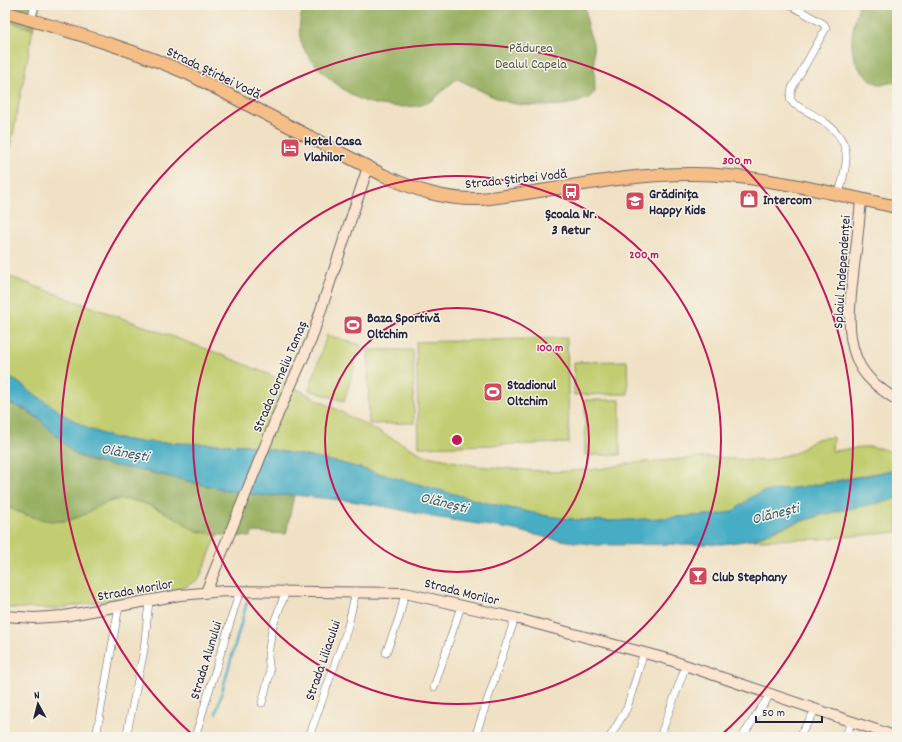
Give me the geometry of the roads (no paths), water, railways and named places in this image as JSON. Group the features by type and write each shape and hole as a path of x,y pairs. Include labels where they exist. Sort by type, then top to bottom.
{"main road":[{"name":"Strada Știrbei Vodă","path":"5,12 126,49 162,62 189,74 368,167 416,190 433,195 466,199 495,197 644,177 693,174 729,176 780,182 897,207"}],"street":[{"path":"31,20 35,5"},
{"path":"790,5 824,24 826,28 792,88 790,99 794,104 825,122 838,135 844,145 845,168 839,194"},
{"name":"Strada Corneliu Tamaș","path":"206,592 278,414 311,340 368,167"},
{"name":"Splaiul Independenței","path":"861,200 852,292 850,337 856,358 866,376 897,400"},
{"name":"Strada Morilor","path":"5,616 34,618 64,616 206,592 240,590 405,593 515,618 686,664 897,737"},
{"name":"Strada Alunului","path":"195,737 240,590"},
{"path":"262,703 270,673 268,648 272,628 286,591"},
{"name":"Strada Liliacului","path":"309,737 347,630 356,591"},
{"path":"386,653 405,593"},
{"path":"127,733 144,650 149,601"},
{"path":"96,737 119,606"},
{"path":"434,687 461,606"},
{"path":"475,737 515,618"},
{"path":"610,737 627,708 644,652"},
{"path":"660,737 686,664"},
{"path":"742,737 771,693"},
{"path":"799,737 816,709"},
{"path":"845,737 852,721"}],"water":[{"name":"Olănești","path":"5,376 16,381 66,416 89,429 111,437 140,442 246,445 296,454 341,463 483,502 547,516 579,520 614,521 724,514 735,510 751,497 762,492 830,483 897,469 897,499 824,514 779,528 752,540 722,544 597,545 553,539 510,529 433,517 351,501 294,495 266,496 230,491 151,472 99,463 75,454 38,418 25,409 5,402"}],"waterway":[{"path":"216,713 247,602"}],"place":[{"name":"Hotel Casa Vlahilor","path":"290,148"},
{"name":"Școala Nr. 3 Retur","path":"571,192"},
{"name":"Intercom","path":"749,199"},
{"name":"Grădinița Happy Kids","path":"635,201"},
{"name":"Baza Sportivă Oltchim","path":"353,325"},
{"name":"Stadionul Oltchim","path":"493,392"},
{"name":"Club Stephany","path":"698,576"}],"park label":[{"name":"Pădurea Dealul Capela","path":"531,56"}]}
